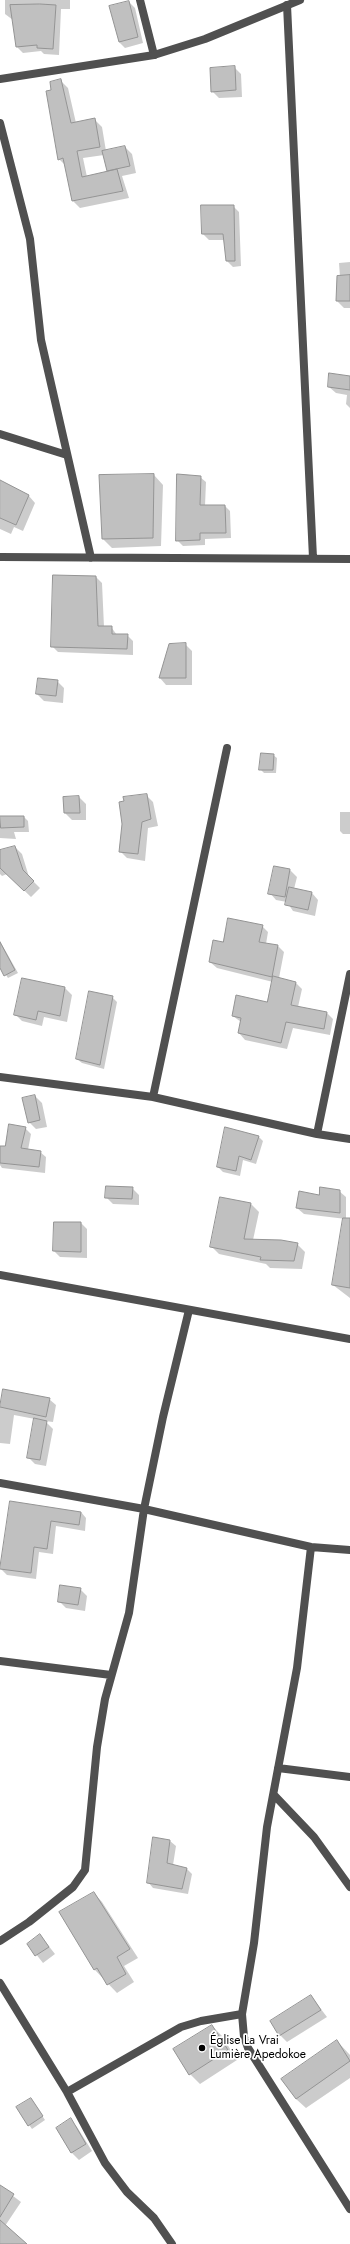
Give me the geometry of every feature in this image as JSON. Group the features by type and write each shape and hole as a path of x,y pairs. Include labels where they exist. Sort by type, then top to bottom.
{"street":[{"path":"140,0 154,55"},
{"path":"0,79 154,55 205,39 300,0"},
{"path":"287,5 313,558"},
{"path":"0,123 30,239 41,340 91,558"},
{"path":"0,434 67,455"},
{"path":"0,557 350,559"},
{"path":"153,1097 227,748"},
{"path":"317,1134 350,974"},
{"path":"0,1077 153,1097 317,1134 350,1139"},
{"path":"0,1275 350,1339"},
{"path":"0,1941 29,1922 73,1887 85,1870 97,1747 110,1675 129,1613 144,1509 163,1417 190,1310"},
{"path":"0,1483 144,1509 311,1546 350,1550"},
{"path":"311,1546 297,1668 267,1827 254,1943 242,2014 244,2037 248,2048 350,2209"},
{"path":"0,1661 110,1675"},
{"path":"278,1768 350,1777"},
{"path":"274,1795 314,1837 350,1887"},
{"path":"0,1983 66,2092 106,2163 127,2192 154,2218 172,2244"},
{"path":"66,2092 180,2027 207,2020 242,2014"}],"building":[{"path":"129,1 138,37 119,42 109,6"},
{"path":"10,5 56,5 53,49 37,48 37,45 16,47"},
{"path":"235,66 236,90 211,92 210,68"},
{"path":"61,79 71,123 95,118 100,147 77,151 82,177 117,169 123,191 72,201 63,158 58,160 46,91 51,90 50,82"},
{"path":"125,146 130,166 107,171 102,151"},
{"path":"201,205 234,205 235,261 226,261 223,234 202,234"},
{"path":"350,275 350,301 336,301 337,276"},
{"path":"329,373 350,376 350,390 328,387"},
{"path":"154,474 153,538 102,539 99,475"},
{"path":"177,474 201,476 200,505 225,505 226,533 200,533 200,540 176,541"},
{"path":"0,480 29,495 16,525 0,518"},
{"path":"53,575 96,576 98,626 112,626 112,634 128,634 127,649 51,647"},
{"path":"186,643 186,678 159,678 169,644"},
{"path":"38,678 58,680 56,696 36,694"},
{"path":"261,753 274,754 273,770 259,770"},
{"path":"147,794 151,819 142,822 138,854 119,852 122,824 119,802 124,801 123,797"},
{"path":"79,796 80,813 64,813 63,797"},
{"path":"0,816 24,816 24,827 1,828"},
{"path":"15,846 23,870 34,881 24,891 0,868 0,850"},
{"path":"274,866 290,869 285,897 268,894"},
{"path":"289,887 312,892 308,910 285,905"},
{"path":"228,918 263,925 259,942 278,945 272,977 209,962 213,940 223,942"},
{"path":"0,942 15,970 4,976 0,968"},
{"path":"273,976 296,982 291,1005 327,1012 324,1029 286,1022 281,1043 238,1033 241,1018 232,1016 236,995 267,1002"},
{"path":"22,978 65,987 60,1016 38,1011 36,1020 14,1015"},
{"path":"89,991 113,996 100,1065 76,1059"},
{"path":"35,1095 40,1120 28,1123 22,1098"},
{"path":"9,1124 26,1127 21,1148 41,1151 39,1167 0,1163 0,1146 5,1146"},
{"path":"225,1127 259,1136 251,1160 239,1156 236,1171 217,1167"},
{"path":"106,1186 133,1187 132,1199 105,1198"},
{"path":"320,1187 340,1190 340,1213 296,1208 299,1191 319,1195"},
{"path":"220,1197 251,1203 244,1239 281,1240 298,1243 294,1261 260,1260 261,1257 210,1247"},
{"path":"343,1218 350,1218 350,1288 332,1285"},
{"path":"54,1222 81,1222 81,1252 53,1251"},
{"path":"3,1389 50,1398 46,1417 0,1407"},
{"path":"34,1418 47,1421 40,1460 27,1458"},
{"path":"10,1501 81,1512 79,1525 51,1521 47,1549 34,1547 31,1573 0,1569"},
{"path":"60,1585 81,1588 78,1605 58,1602"},
{"path":"153,1837 170,1840 167,1863 187,1868 182,1889 147,1883"},
{"path":"94,1892 130,1949 117,1957 126,1974 107,1985 97,1968 94,1970 59,1912"},
{"path":"40,1934 49,1947 35,1956 27,1944"},
{"path":"311,1995 321,2010 279,2036 270,2021"},
{"path":"212,2025 228,2050 189,2075 173,2049"},
{"path":"337,2040 350,2061 296,2099 281,2079"},
{"path":"31,2098 43,2116 28,2126 16,2107"},
{"path":"71,2118 86,2144 71,2153 56,2128"},
{"path":"0,2185 14,2194 0,2217"},
{"path":"0,2220 27,2244 0,2244"}],"place":[{"name":"Église La Vrai Lumière Apedokoe","path":"202,2048"}]}
